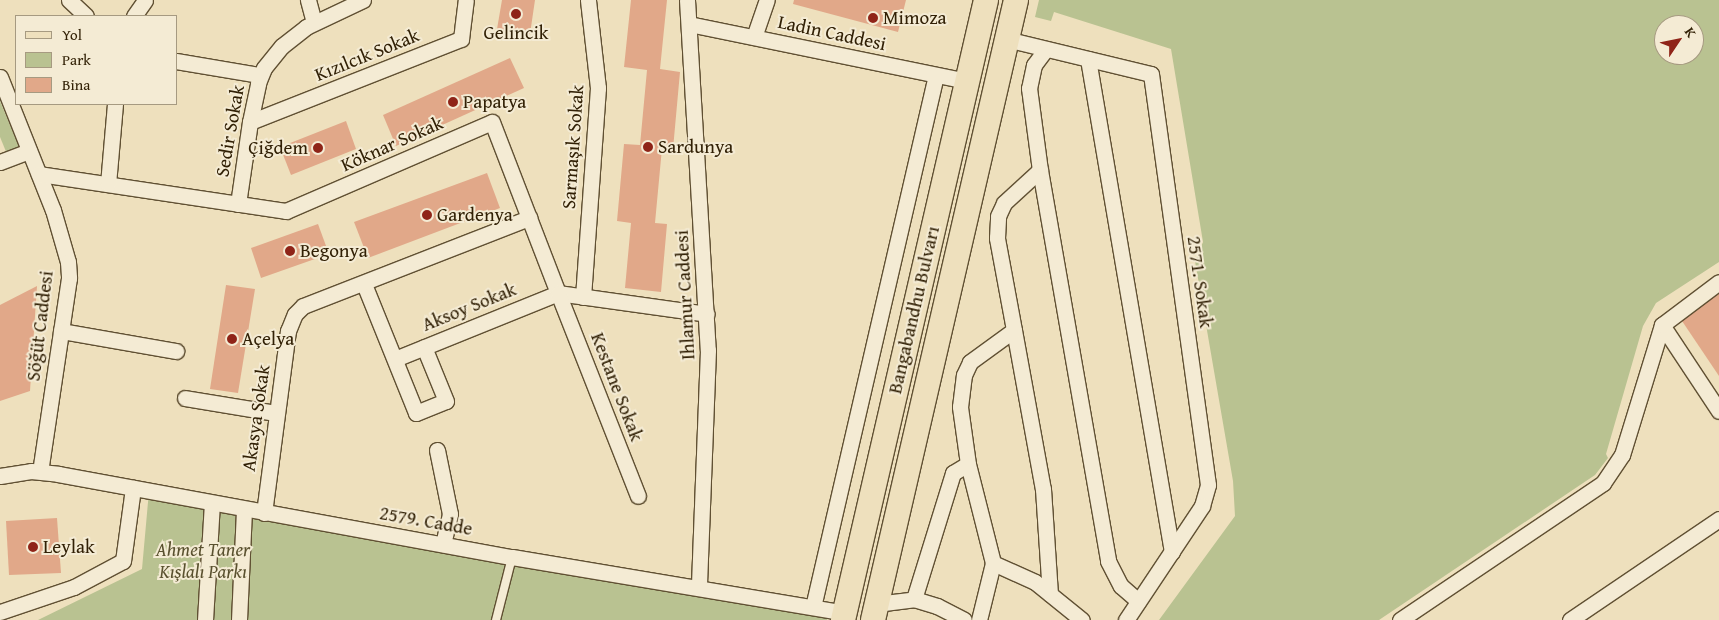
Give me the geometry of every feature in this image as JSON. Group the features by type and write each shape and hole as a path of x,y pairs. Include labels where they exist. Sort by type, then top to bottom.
{"main road":[{"name":"Bangabandhu Bulvarı","path":"844,616 986,0"},
{"name":"Bangabandhu Bulvarı","path":"874,612 1016,0"},
{"path":"844,616 874,612"}],"street":[{"path":"69,0 85,15"},
{"path":"135,15 145,0"},
{"path":"308,0 314,22"},
{"name":"Sedir Sokak","path":"238,204 250,122 260,75 282,46 314,22 364,0"},
{"name":"Kızılcık Sokak","path":"250,122 462,39 466,0"},
{"name":"Sarmaşık Sokak","path":"583,296 598,75 588,0"},
{"name":"Ihlamur Caddesi","path":"687,0 707,314 708,369 699,588"},
{"path":"754,37 767,0"},
{"name":"Ladin Caddesi","path":"690,24 966,82"},
{"name":"2571. Sokak","path":"1006,39 1151,74 1208,485 1202,506 1126,620"},
{"path":"1046,49 1034,65 1030,88 1040,170 1108,561 1122,586 1138,601"},
{"path":"1088,59 1172,552"},
{"path":"178,61 260,75"},
{"path":"813,607 936,75"},
{"name":"Söğüt Caddesi","path":"0,77 59,227 68,262 61,331 40,471"},
{"path":"108,184 115,105"},
{"name":"Köknar Sokak","path":"39,174 290,210 492,122 558,293"},
{"path":"0,162 29,151"},
{"path":"1040,170 1008,198 998,216 997,238 1043,489 1050,594"},
{"name":"Akasya Sokak","path":"264,513 288,331 295,314 303,306 364,284 529,218"},
{"path":"1400,620 1604,483 1622,455 1662,324 1719,282"},
{"path":"364,284 416,413 446,401 424,347"},
{"path":"558,293 707,314"},
{"name":"Aksoy Sokak","path":"395,359 558,293"},
{"name":"Kestane Sokak","path":"558,293 638,496"},
{"path":"1662,324 1719,411"},
{"path":"979,620 993,563 968,464 960,406 964,375 970,362 1014,330"},
{"path":"61,331 176,351"},
{"path":"185,398 276,412"},
{"path":"437,450 450,514 443,544"},
{"path":"914,599 953,473 968,464"},
{"name":"2579. Cadde","path":"0,476 40,471 512,557 813,607 844,616"},
{"path":"0,612 74,587 123,561 133,488"},
{"path":"205,620 212,503"},
{"path":"239,620 244,509"},
{"path":"1570,620 1719,519"},
{"path":"993,563 1020,573 1082,620"},
{"path":"874,612 914,599 938,606 964,620"}],"lane":[{"path":"496,620 512,557"}],"green space":[{"path":"1039,0 1719,0 1719,262 1656,303 1643,326 1606,454 1608,458 1595,475 1379,620 1159,620 1235,516 1233,481 1195,261 1203,242 1171,49 1054,12 1051,21 1035,17"},
{"path":"0,101 20,149 7,154 0,137"},
{"name":"Ahmet Taner Kışlalı Parkı","path":"149,491 830,610 827,620 38,620 142,569"}],"building":[{"name":"Gelincik","path":"502,0 535,0 530,34 497,29"},
{"name":"Sardunya","path":"631,0 667,0 660,69 680,72 673,149 662,148 655,223 667,224 661,292 625,288 631,223 617,221 624,144 640,145 647,70 624,67"},
{"name":"Mimoza","path":"794,0 906,0 898,32 793,4"},
{"name":"Papatya","path":"510,58 524,88 396,146 383,115"},
{"name":"Çiğdem","path":"346,121 356,149 291,175 280,147"},
{"name":"Gardenya","path":"487,173 500,208 368,258 354,222"},
{"name":"Begonya","path":"318,224 329,254 261,278 251,248"},
{"name":"Açelya","path":"226,285 255,289 238,393 210,389"},
{"path":"37,286 30,391 0,401 0,305"},
{"path":"1719,293 1719,376 1680,318"},
{"name":"Leylak","path":"57,518 61,573 9,575 6,521"}],"place":[{"name":"Gelincik","path":"516,14"},
{"name":"Mimoza","path":"873,18"},
{"name":"Papatya","path":"453,102"},
{"name":"Sardunya","path":"648,147"},
{"name":"Çiğdem","path":"318,148"},
{"name":"Gardenya","path":"427,215"},
{"name":"Begonya","path":"290,251"},
{"name":"Açelya","path":"232,339"},
{"name":"Leylak","path":"33,547"}]}
